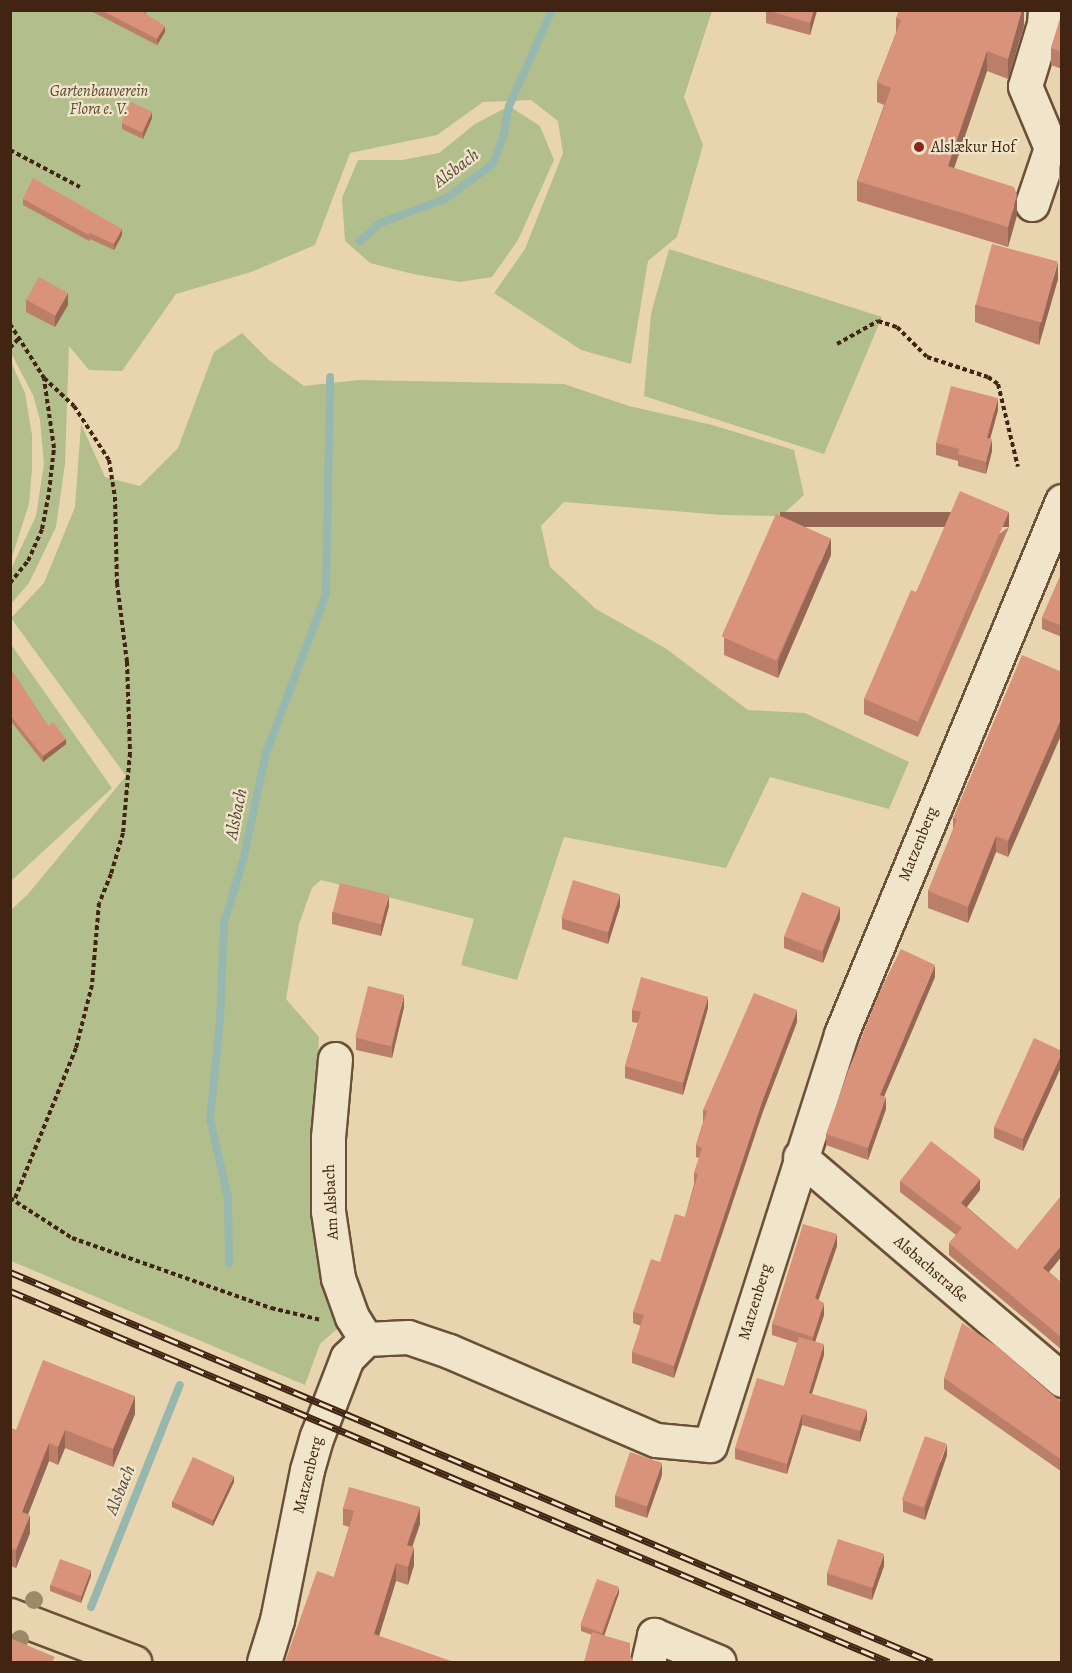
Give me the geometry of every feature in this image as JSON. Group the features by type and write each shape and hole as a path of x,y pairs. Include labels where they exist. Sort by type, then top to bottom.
{"main road":[{"path":"10,1615 134,1662"}],"street":[{"path":"1032,204 1052,148 1025,86 1044,24 1045,10"},
{"name":"Matzenberg","path":"264,1662 277,1620 307,1470 317,1436 359,1328 408,1337 449,1351 656,1440 710,1445 800,1157 842,1034 1054,540 1062,501"},
{"name":"Am Alsbach","path":"335,1059 328,1137 328,1211 338,1278 359,1328"},
{"name":"Alsbachstraße","path":"800,1157 1062,1380"},
{"path":"648,1662 654,1635 719,1662"}],"path":[{"path":"10,150 80,187"},
{"path":"837,344 878,321 897,327 927,357 988,377 998,384 1018,467"},
{"path":"10,324 44,378 74,406 109,460 116,497 117,584 127,662 130,753 123,833 111,874 99,903 92,985 76,1048 12,1200 72,1238 271,1308 359,1328"},
{"path":"10,348 19,338"},
{"path":"10,583 28,561 42,529 49,492 54,448 44,378"}],"green space":[{"name":"Gartenbauverein Flora e. V.","path":"11,11 712,11 684,97 703,145 677,237 648,261 631,364 581,350 494,293 525,249 563,153 558,121 531,100 483,102 437,135 350,153 315,245 251,272 176,294 122,371 89,370 69,346 65,464 56,527 29,583 11,604 11,569 36,516 44,464 40,420 33,395 11,353"},
{"path":"509,106 540,126 554,160 518,240 492,277 460,282 413,274 370,263 345,241 342,198 358,160 402,160 439,153 475,124"},
{"path":"669,249 882,317 824,454 644,396 651,314"},
{"path":"242,333 269,360 304,386 359,380 564,384 629,406 712,425 794,450 804,495 781,516 722,515 564,502 541,526 550,567 596,609 665,648 748,710 805,713 909,762 889,809 770,777 726,868 564,837 517,980 461,965 474,919 321,880 312,888 299,924 286,999 319,1037 312,1179 323,1278 338,1328 320,1344 305,1385 11,1261 10,911 28,894 126,776 11,618 44,583 75,507 81,424 105,477 140,486 178,448 214,352"},
{"path":"11,362 25,393 32,435 32,469 29,504 11,560"},
{"path":"10,643 112,788 11,881 10,881"}],"building":[{"path":"101,10 145,10 144,13 165,26 157,39"},
{"path":"766,10 814,10 810,23"},
{"path":"899,10 1022,10 1008,59 987,51 948,166 1014,187 1017,195 1008,227 857,181 891,88 877,82 901,20 896,18"},
{"path":"1062,15 1062,52 1051,48"},
{"path":"131,102 152,112 142,133 121,123"},
{"path":"33,178 122,229 114,244 90,233 89,235 23,199"},
{"path":"992,244 1058,262 1041,322 976,305"},
{"path":"39,277 68,293 55,316 26,300"},
{"path":"951,386 998,398 987,438 992,439 986,462 958,454 959,449 936,443"},
{"path":"960,491 1009,512 918,722 864,699 911,590 916,592"},
{"path":"776,514 831,538 776,661 721,636"},
{"path":"1062,572 1062,626 1042,618"},
{"path":"1022,655 1062,672 1062,717 1008,841 996,836 968,907 928,891 957,819 953,818"},
{"path":"10,668 48,726 53,722 66,739 43,756 10,715"},
{"path":"573,880 620,894 608,933 561,918"},
{"path":"340,883 389,895 381,924 333,912"},
{"path":"802,892 840,907 822,952 784,937"},
{"path":"901,949 935,965 880,1095 886,1097 868,1148 826,1134 881,989"},
{"path":"641,977 708,997 683,1083 625,1066 641,1012 632,1010"},
{"path":"368,986 404,995 391,1046 355,1037"},
{"path":"754,993 797,1010 762,1102 674,1366 632,1352 644,1315 633,1312 651,1259 660,1262 675,1214 685,1217 698,1174 694,1173 702,1148 696,1145 707,1111 703,1110"},
{"path":"1034,1038 1062,1053 1023,1139 994,1127"},
{"path":"931,1141 980,1179 961,1203 1017,1250 1062,1195 1062,1245 1043,1268 1062,1283 1062,1338 949,1243 962,1228 900,1181"},
{"path":"803,1224 837,1234 815,1298 824,1303 813,1337 772,1324"},
{"path":"962,1323 998,1347 1062,1403 1062,1460 944,1378"},
{"path":"799,1337 824,1344 809,1393 867,1410 860,1431 802,1414 787,1464 735,1448 757,1378 784,1386"},
{"path":"43,1360 135,1396 113,1449 65,1430 58,1447 49,1443 22,1512 30,1515 16,1550 10,1548 10,1428 16,1430"},
{"path":"925,1436 947,1444 923,1508 902,1500"},
{"path":"630,1452 662,1463 647,1507 615,1495"},
{"path":"193,1457 234,1476 213,1520 172,1501"},
{"path":"349,1487 420,1507 407,1545 414,1547 408,1567 396,1563 374,1634 454,1662 285,1662 317,1571 334,1577 354,1511 343,1508"},
{"path":"838,1539 884,1554 873,1588 827,1573"},
{"path":"60,1559 91,1570 81,1597 50,1585"},
{"path":"597,1579 619,1587 602,1633 580,1625"},
{"path":"592,1632 630,1643 630,1655 633,1662 584,1662"},
{"path":"10,1638 55,1657 52,1662 10,1662"}],"waterway":[{"name":"Alsbach","path":"360,241 380,223 445,199 493,164 504,134 509,106 552,10"},
{"name":"Alsbach","path":"229,1263 228,1198 210,1119 220,1020 224,923 243,861 266,753 326,594 330,377"},
{"name":"Alsbach","path":"91,1607 180,1385"}],"railway":[{"path":"10,1272 932,1662"},
{"path":"10,1291 889,1662"}],"place":[{"name":"Alslækur Hof","path":"919,147"}]}
